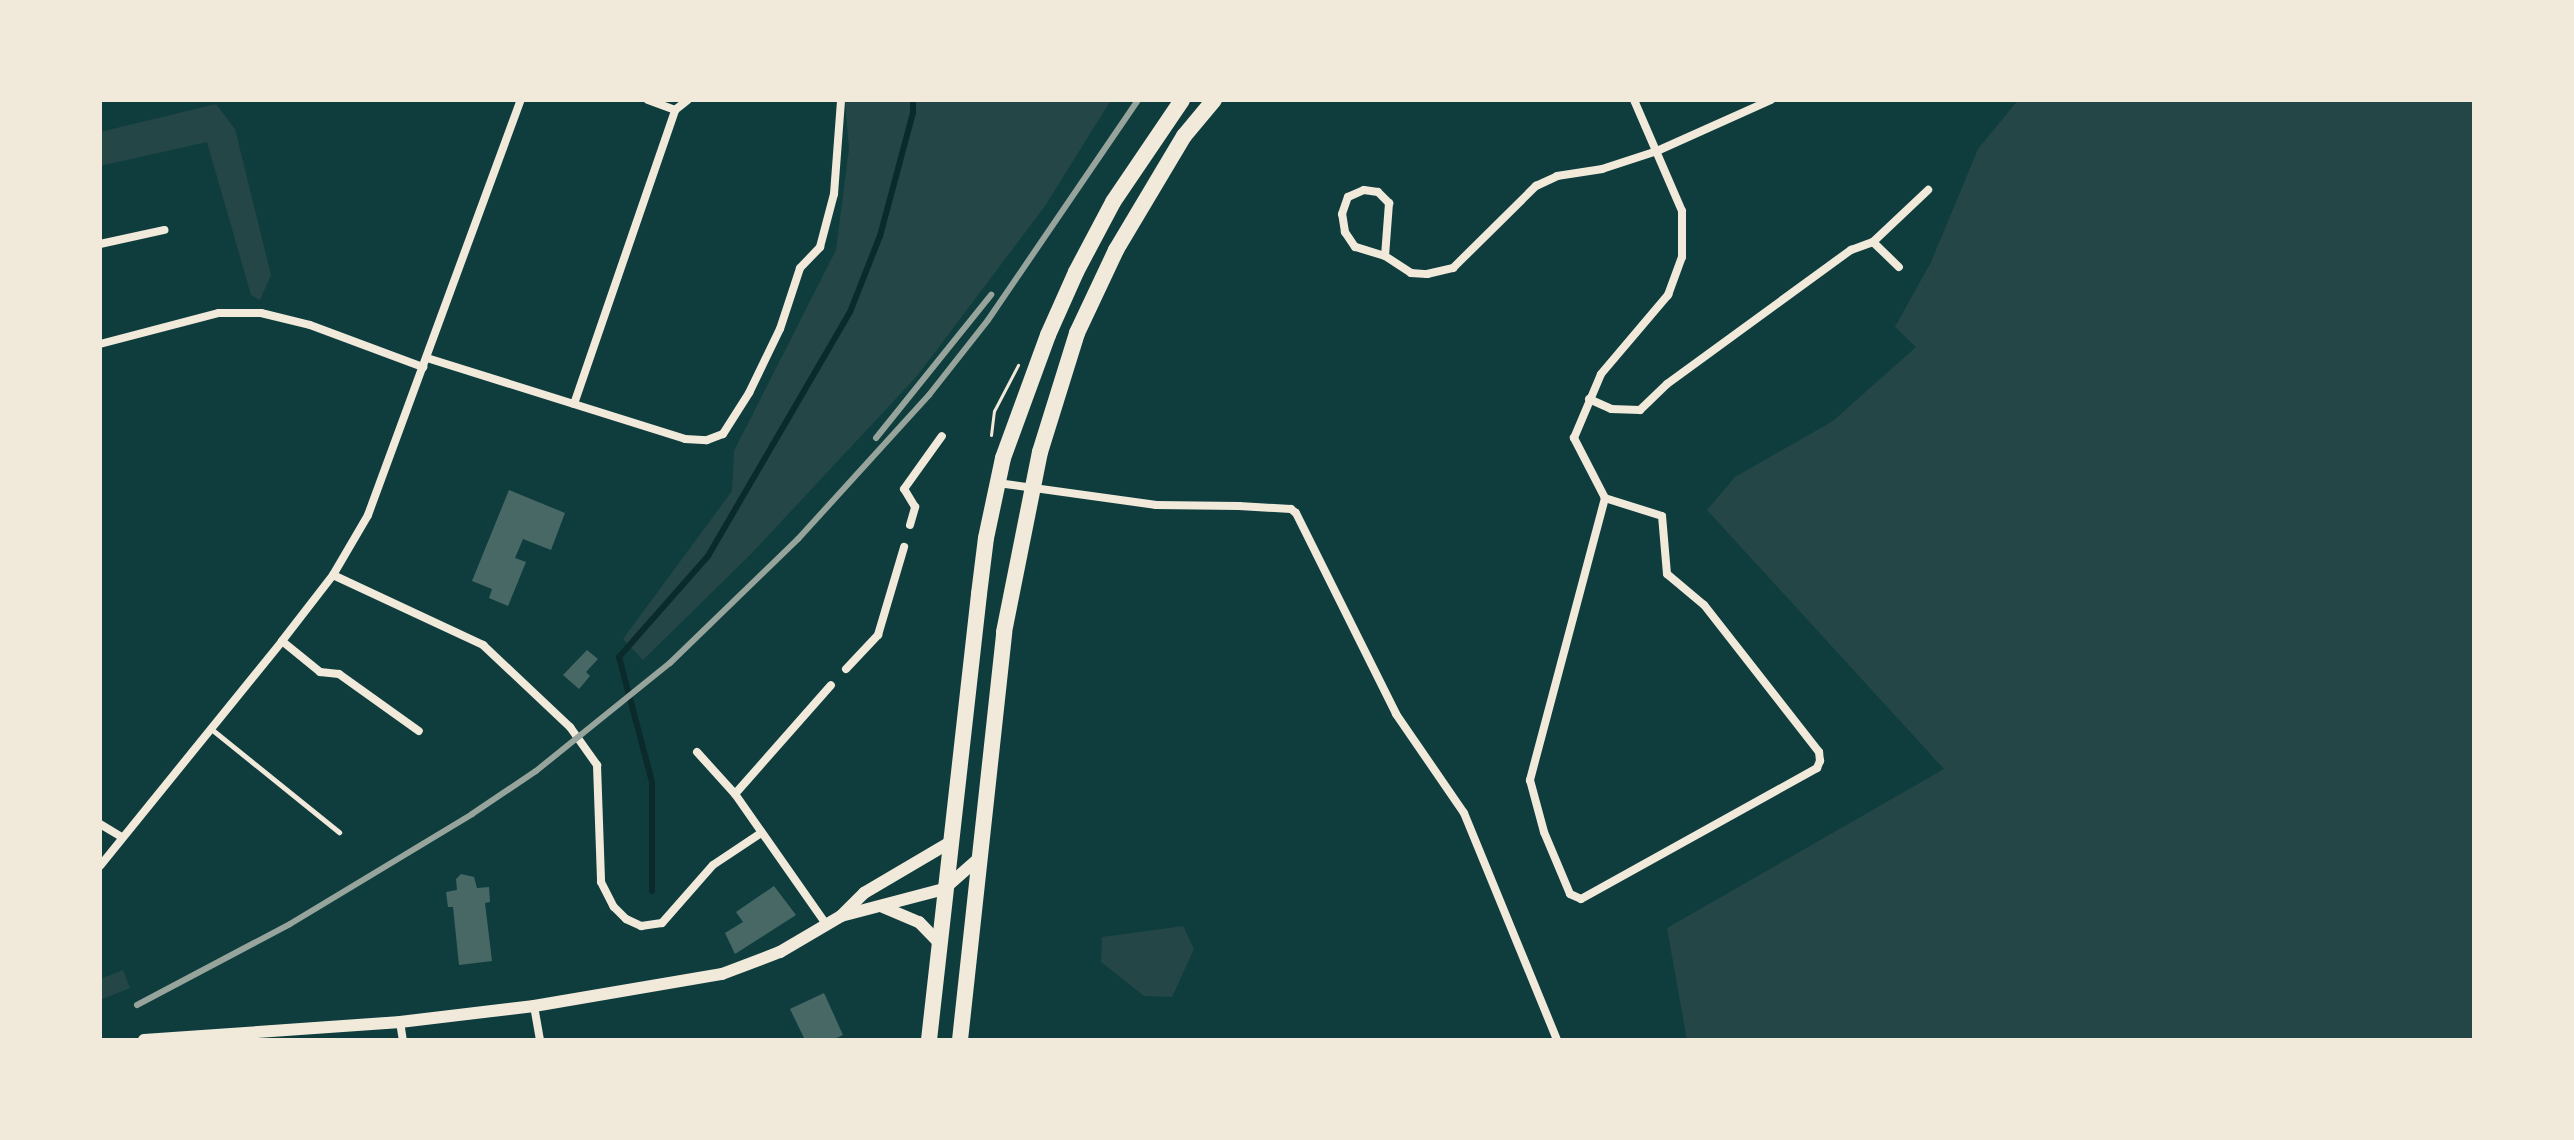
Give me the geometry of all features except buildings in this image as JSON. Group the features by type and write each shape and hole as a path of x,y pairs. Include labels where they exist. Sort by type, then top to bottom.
{"main road":[{"path":"929,1040 986,538 997,483 1012,429 1076,272 1113,202 1182,100"},
{"path":"960,1040 1008,605 1048,422 1077,333 1148,193 1184,136 1214,100"}],"street":[{"path":"100,866 333,575 368,515 521,100"},
{"path":"648,100 675,110"},
{"path":"574,404 675,110 688,100"},
{"path":"427,358 697,441 713,439 728,429 780,329 800,268 820,247 834,194 841,100"},
{"path":"1605,498 1662,516 1667,574 1704,605 1819,752 1820,761 1817,768 1581,899 1575,898 1544,832 1531,795 1530,780 1605,498 1574,438 1601,374 1668,295 1678,274 1684,245 1682,211 1634,100"},
{"path":"1385,256 1389,203 1378,192 1353,192 1342,214 1345,232 1355,247 1385,256 1411,273 1427,274 1453,268 1536,186 1557,176 1602,169 1657,151 1771,100"},
{"path":"1589,399 1611,409 1640,410 1667,384 1851,250 1873,242 1928,190"},
{"path":"100,244 164,230"},
{"path":"1873,242 1899,267"},
{"path":"100,344 219,313 261,313 310,325 423,367"},
{"path":"910,525 915,507 904,489 942,436"},
{"path":"997,483 1156,505 1239,506 1291,509 1296,513 1396,714 1464,813 1557,1040"},
{"path":"846,669 878,635 904,547"},
{"path":"333,575 483,645 570,727 597,765 601,882 614,907 626,919 641,926 662,923 713,865 761,833"},
{"path":"282,641 320,672 339,674 419,731"},
{"path":"735,794 831,685"},
{"path":"697,752 735,794 826,924"},
{"path":"100,824 122,837"},
{"path":"841,916 864,893 949,843"},
{"path":"144,1040 400,1022 534,1006 692,981 743,969 780,952 841,916 944,889 978,859"},
{"path":"880,907 919,922 939,943"},
{"path":"534,1006 540,1040"},
{"path":"400,1022 403,1040"}],"lane":[{"path":"209,727 339,832"}],"shaded area":[{"path":"845,100 1111,100 1045,206 917,376 751,554 643,660 623,639 732,491 734,451 836,250 849,149"},
{"path":"2018,100 2474,100 2474,1040 1687,1040 1667,928 1944,769 1707,510 1735,477 1833,421 1916,347 1895,327 1931,262 1978,149"},
{"path":"216,104 235,129 271,275 260,300 251,295 207,142 100,166 100,132"},
{"path":"1183,926 1194,949 1172,997 1144,996 1101,962 1102,937"},
{"path":"123,970 130,988 100,1000 100,979"}],"waterway":[{"path":"652,891 652,782 619,657 708,556 850,312 880,236 913,113 913,100"}],"railway":[{"path":"137,1005 290,924 472,814 536,771 670,663 798,539 929,395 988,320 1138,100"},
{"path":"876,438 991,295"}]}
